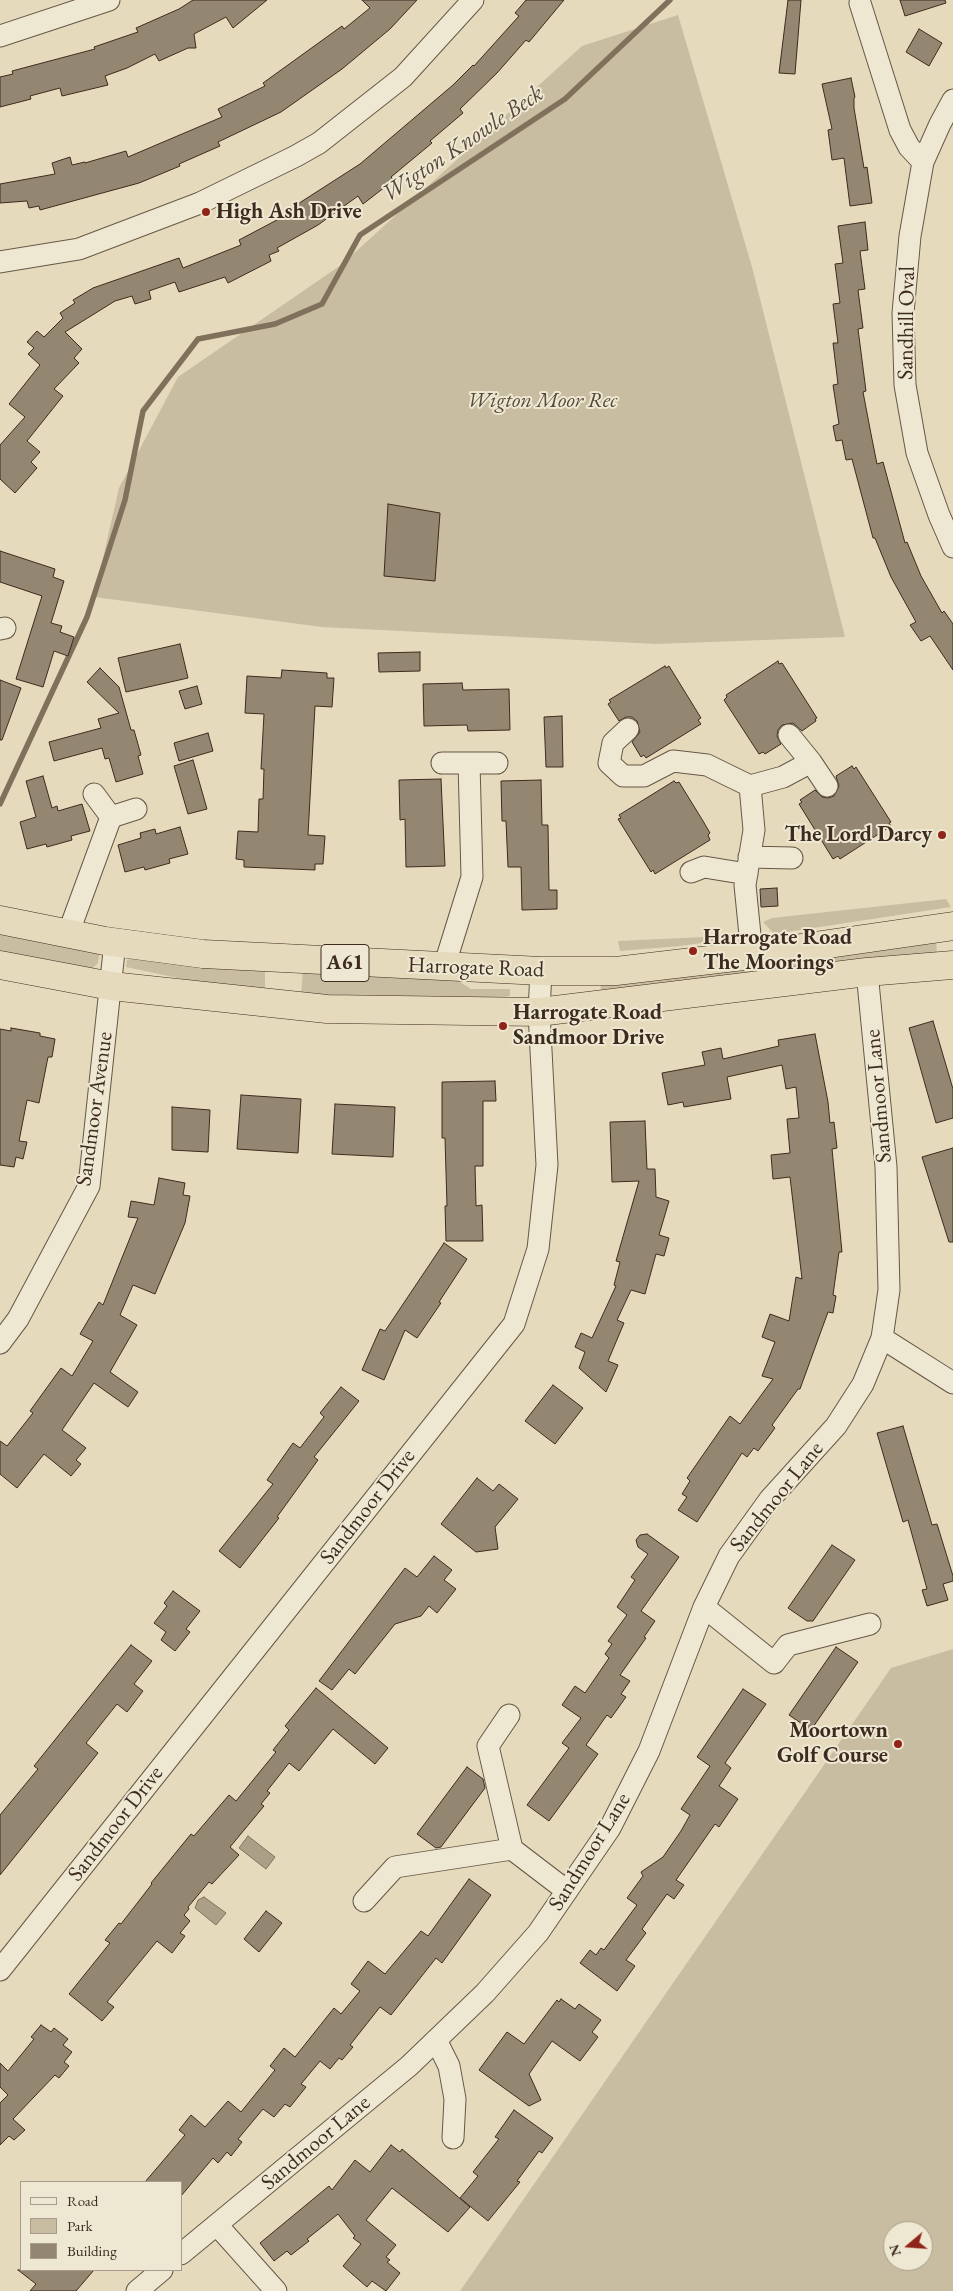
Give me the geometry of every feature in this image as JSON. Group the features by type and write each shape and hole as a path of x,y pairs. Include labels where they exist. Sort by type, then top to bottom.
{"highway":[{"name":"Harrogate Road","path":"0,920 115,942 204,954 541,971 616,971 752,955 953,926"},
{"name":"Harrogate Road","path":"0,965 111,986 327,1009 539,1012 867,972 953,965"}],"street":[{"path":"0,36 82,5 109,0"},
{"path":"0,262 79,249 200,203 296,156 319,143 403,77 473,0"},
{"path":"860,3 900,130 908,147 923,162"},
{"name":"Sandhill Oval","path":"953,100 923,162 910,236 903,312 905,385 917,453 939,515 953,547"},
{"path":"628,729 613,743 609,763 623,776 644,776 673,762 701,760 707,766 739,779 783,777 811,762"},
{"path":"789,736 811,762 827,786"},
{"path":"442,763 496,763"},
{"path":"444,967 472,877 469,763"},
{"path":"739,779 754,830 745,885 752,955"},
{"path":"94,794 111,817"},
{"path":"111,817 136,809"},
{"path":"68,934 111,817"},
{"path":"691,872 704,867 748,866 792,858"},
{"name":"Sandmoor Avenue","path":"0,1343 18,1320 89,1186 115,942"},
{"name":"Sandmoor Drive","path":"0,1970 514,1324 538,1249 547,1165 539,1012 541,971"},
{"name":"Sandmoor Lane","path":"182,2253 409,2066 485,1993 538,1933 610,1828 649,1751 704,1607 729,1556 770,1499 836,1426 864,1384 882,1338 889,1290 886,1167 867,972"},
{"path":"882,1338 953,1383"},
{"path":"704,1607 774,1663 788,1645 870,1624"},
{"path":"509,1716 488,1746 512,1848 567,1891"},
{"path":"364,1902 395,1868 512,1848"},
{"path":"436,2040 449,2066 454,2099 453,2138"},
{"path":"217,2225 276,2291"},
{"path":"137,2291 161,2271"}],"green space":[{"name":"Wigton Moor Rec","path":"678,15 752,267 845,637 656,644 322,627 94,597 119,488 178,377 341,265 582,46"},
{"path":"946,899 951,907 774,934 763,922 772,918"},
{"path":"0,931 94,949 99,955 98,963 91,970 0,953"},
{"path":"726,936 716,941 620,951 618,941"},
{"path":"936,939 937,954 637,993 620,988 601,990 600,981"},
{"path":"139,956 265,968 265,993 234,990 126,967 127,960"},
{"path":"303,970 457,980 471,989 510,989 510,996 489,1000 301,996"},
{"path":"953,1649 953,2291 460,2291 891,1668"}],"shaded area":[{"path":"248,1836 275,1857 266,1869 239,1848"},
{"path":"204,1897 226,1913 216,1925 195,1908 198,1900"}],"building":[{"path":"193,0 267,0 233,28 226,17 194,34 196,48 188,48 159,61 155,54 127,68 105,76 108,85 62,96 60,88 30,96 31,99 0,107 0,77 13,74 12,71 95,49 94,47 138,32 136,28 179,9"},
{"path":"362,0 417,0 390,29 342,69 281,112 218,142 220,146 179,164 180,166 139,183 40,210 39,206 29,208 27,201 0,203 0,184 55,174 52,163 70,157 72,165 85,163 126,151 128,157 222,117 218,109 265,86 263,83 342,26 344,29 370,8"},
{"path":"526,0 564,0 529,42 526,40 497,73 460,109 463,113 430,141 432,143 391,177 394,180 363,204 358,196 318,225 277,248 279,251 269,255 271,261 228,283 225,277 179,292 175,282 149,291 151,299 135,304 132,296 115,301 65,332 82,349 74,358 79,363 54,389 63,396 27,441 40,452 31,462 37,468 15,493 0,479 0,445 25,417 9,404 40,365 28,354 34,348 27,342 37,331 44,337 63,318 60,313 75,303 73,300 93,288 179,258 183,268 241,245 239,240 292,212 290,209 360,164 474,66 519,16 515,13"},
{"path":"788,0 801,0 795,74 779,73"},
{"path":"900,0 945,0 946,3 905,16"},
{"path":"919,29 942,43 929,66 906,52"},
{"path":"851,78 864,168 867,167 872,203 850,206 844,158 832,160 828,130 832,129 822,84"},
{"path":"865,222 868,250 860,251 865,289 858,290 863,328 858,329 866,391 863,392 871,434 877,464 883,462 905,543 907,542 921,576 942,613 944,611 953,624 953,670 930,636 921,641 910,625 916,622 891,577 875,538 873,538 852,459 846,460 842,440 836,441 833,426 839,424 833,385 838,384 833,343 838,343 833,304 840,303 835,264 843,263 838,226"},
{"path":"388,504 440,513 435,581 384,576"},
{"path":"0,551 55,569 53,577 64,581 51,623 62,626 60,632 74,637 68,656 54,651 43,687 16,679 42,596 0,582"},
{"path":"180,644 188,678 126,692 118,658"},
{"path":"420,652 420,671 379,672 378,653"},
{"path":"778,661 779,664 782,663 817,718 815,719 816,721 802,731 793,723 782,725 778,730 777,736 781,744 765,754 763,752 759,754 724,700 727,697 726,695"},
{"path":"665,666 666,668 669,666 701,718 698,720 701,724 646,758 644,755 641,757 632,742 640,732 637,721 632,717 626,717 619,721 608,704 611,702 609,700"},
{"path":"100,668 119,687 131,730 134,730 141,755 138,756 143,774 116,782 109,758 105,759 102,748 54,761 49,742 101,728 98,719 119,713 87,682"},
{"path":"282,670 327,673 327,678 334,678 332,707 315,706 308,835 325,836 323,864 315,864 315,870 244,867 244,860 236,859 238,831 258,832 259,799 263,799 264,769 261,769 264,714 245,713 247,676 281,678"},
{"path":"0,680 21,688 2,740 0,740"},
{"path":"462,683 463,690 509,689 510,730 468,731 467,725 424,726 423,684"},
{"path":"197,686 202,704 185,709 179,691"},
{"path":"562,716 563,767 546,767 544,717"},
{"path":"208,733 213,751 179,761 174,743"},
{"path":"193,760 207,809 188,814 174,766"},
{"path":"852,766 854,769 856,767 891,822 889,823 891,826 840,859 838,856 833,859 799,804 802,802 800,800 815,790 822,797 834,796 839,786 836,776"},
{"path":"43,776 52,808 57,806 58,811 82,804 90,831 71,836 72,840 47,847 46,844 27,849 20,822 36,817 26,781"},
{"path":"441,779 445,866 406,867 405,819 400,820 399,780"},
{"path":"541,780 542,825 548,825 549,890 557,890 557,909 522,910 521,867 508,867 506,821 502,821 501,781"},
{"path":"674,781 676,783 679,782 703,821 710,833 708,835 710,840 655,874 653,870 651,872 618,819 621,818 619,815"},
{"path":"180,827 188,854 169,859 170,863 145,870 144,867 125,872 118,845 141,838 140,833 155,829 156,834"},
{"path":"777,888 778,906 761,907 760,889"},
{"path":"933,1021 953,1089 953,1118 936,1123 909,1028"},
{"path":"11,1028 40,1033 40,1036 55,1039 52,1057 48,1057 39,1103 27,1100 19,1141 27,1142 23,1159 16,1157 14,1167 0,1165 0,1029 11,1031"},
{"path":"815,1034 828,1102 830,1123 834,1122 837,1148 832,1149 842,1252 839,1252 833,1295 836,1296 833,1313 828,1312 800,1389 798,1389 772,1425 775,1428 758,1451 754,1448 747,1457 742,1453 697,1522 678,1510 687,1497 682,1494 690,1481 687,1478 730,1416 740,1424 773,1379 762,1376 775,1342 762,1337 770,1314 789,1321 796,1277 802,1279 790,1177 773,1179 771,1155 790,1153 787,1119 799,1118 796,1087 786,1089 782,1065 727,1077 731,1099 684,1107 683,1102 668,1105 662,1073 705,1065 702,1052 721,1048 723,1059 779,1046 778,1040"},
{"path":"495,1081 496,1101 483,1101 483,1166 475,1166 476,1206 482,1205 483,1241 446,1241 445,1206 447,1206 445,1138 442,1138 442,1082"},
{"path":"241,1095 301,1099 298,1153 237,1149"},
{"path":"335,1104 395,1107 393,1157 332,1154"},
{"path":"172,1107 210,1110 208,1152 172,1150"},
{"path":"645,1121 647,1169 655,1169 656,1197 669,1201 659,1235 669,1238 664,1256 656,1254 645,1294 631,1290 617,1320 624,1323 608,1361 618,1365 606,1392 579,1368 585,1352 575,1347 581,1333 592,1338 616,1286 614,1285 620,1262 616,1261 639,1181 612,1182 610,1122"},
{"path":"953,1148 953,1242 949,1242 922,1157"},
{"path":"159,1178 185,1183 183,1195 190,1196 185,1223 155,1294 133,1285 120,1315 137,1325 110,1372 138,1392 128,1407 94,1383 62,1430 86,1448 76,1460 81,1464 71,1476 44,1454 17,1488 0,1474 0,1441 7,1446 33,1413 30,1411 61,1368 72,1376 93,1341 80,1334 99,1302 103,1305 138,1218 128,1217 131,1201 154,1205"},
{"path":"444,1243 467,1259 439,1302 441,1303 417,1338 405,1330 384,1380 362,1370 380,1329 385,1331"},
{"path":"553,1385 583,1408 555,1444 525,1421"},
{"path":"341,1387 359,1401 314,1457 318,1460 277,1517 279,1518 240,1568 219,1551 273,1484 267,1480 293,1443 300,1448 324,1417 320,1413"},
{"path":"903,1426 932,1525 937,1524 953,1576 953,1581 943,1584 948,1600 927,1606 922,1590 927,1589 908,1520 903,1522 877,1433"},
{"path":"477,1478 493,1491 499,1484 518,1499 495,1527 498,1549 476,1552 441,1524"},
{"path":"647,1534 679,1557 641,1611 655,1621 644,1637 646,1638 620,1675 630,1681 621,1694 626,1697 611,1718 607,1715 586,1745 598,1754 549,1821 527,1805 569,1748 562,1743 581,1718 562,1705 575,1686 585,1693 609,1658 605,1654 612,1644 608,1641 627,1615 617,1607 635,1580 631,1577 648,1554 638,1547 636,1540 640,1535"},
{"path":"832,1545 855,1560 813,1621 807,1621 788,1608"},
{"path":"434,1556 452,1570 444,1580 456,1589 437,1613 429,1606 421,1616 395,1624 355,1674 349,1669 332,1690 319,1681 405,1568 417,1577"},
{"path":"173,1591 200,1611 186,1629 190,1632 175,1651 161,1640 166,1632 154,1623 167,1606 164,1603"},
{"path":"131,1645 152,1661 134,1684 143,1691 127,1712 117,1704 86,1743 98,1753 0,1875 0,1815 38,1769 34,1766"},
{"path":"836,1647 858,1662 811,1730 789,1715"},
{"path":"316,1688 388,1748 375,1764 333,1729 299,1771 289,1763 267,1791 270,1793 261,1804 264,1806 230,1847 239,1855 212,1884 209,1882 188,1907 189,1909 184,1915 190,1921 180,1933 185,1936 172,1953 157,1941 107,2002 114,2007 102,2021 69,1994 110,1943 105,1940 119,1923 121,1924 191,1834 194,1836 229,1795 236,1801 276,1752 273,1750 289,1730 285,1726"},
{"path":"743,1689 766,1704 725,1763 731,1768 719,1786 738,1799 719,1827 715,1824 676,1880 684,1885 674,1899 667,1894 642,1929 646,1933 626,1960 635,1966 617,1991 580,1963 590,1950 596,1955 601,1948 604,1950 637,1905 627,1898 643,1876 641,1872 663,1857 690,1815 681,1809 710,1766 697,1757"},
{"path":"467,1767 483,1779 485,1788 441,1847 436,1848 417,1834"},
{"path":"469,1879 491,1895 442,1963 436,1958 391,2015 380,2007 350,2045 353,2047 342,2060 339,2058 330,2069 320,2061 301,2084 306,2087 290,2107 285,2104 274,2117 263,2109 238,2139 242,2142 231,2156 227,2152 218,2163 213,2158 182,2195 182,2181 146,2181 185,2135 179,2130 191,2115 205,2127 228,2101 241,2112 275,2070 270,2066 284,2048 295,2057 334,2008 341,2014 360,1991 351,1984 368,1961 385,1974 421,1931 428,1936"},
{"path":"266,1911 282,1923 259,1952 244,1939"},
{"path":"561,1999 575,2009 579,2004 601,2020 592,2032 598,2037 580,2061 552,2041 529,2074 541,2100 529,2106 479,2070 507,2032 524,2044 557,2000 559,2002"},
{"path":"41,2025 51,2032 54,2028 68,2039 63,2045 72,2052 64,2062 69,2066 59,2078 55,2075 13,2119 25,2130 14,2140 9,2136 0,2145 0,2103 8,2095 0,2087 0,2063 8,2071 34,2039 31,2037"},
{"path":"514,2110 553,2138 542,2153 539,2151 517,2181 520,2182 488,2221 460,2198 478,2176 473,2172 499,2139 495,2137"},
{"path":"391,2145 400,2152 402,2149 470,2207 448,2232 392,2188 366,2220 396,2245 386,2257 390,2260 387,2262 400,2273 386,2291 372,2281 367,2287 343,2266 361,2244 353,2238 355,2236 338,2214 307,2239 309,2241 291,2255 287,2251 274,2261 260,2243 329,2186 332,2190 355,2160 370,2172"},
{"path":"18,2270 93,2271 76,2291 30,2291 36,2284"}],"waterway":[{"name":"Wigton Knowle Beck","path":"0,804 87,617 125,500 143,411 198,339 275,324 322,304 360,235 565,99 670,0"}],"place":[{"name":"High Ash Drive","path":"206,212"},
{"name":"The Lord Darcy","path":"942,835"},
{"name":"Harrogate Road The Moorings","path":"693,951"},
{"name":"Harrogate Road Sandmoor Drive","path":"503,1026"},
{"name":"Moortown Golf Course","path":"898,1744"}]}
